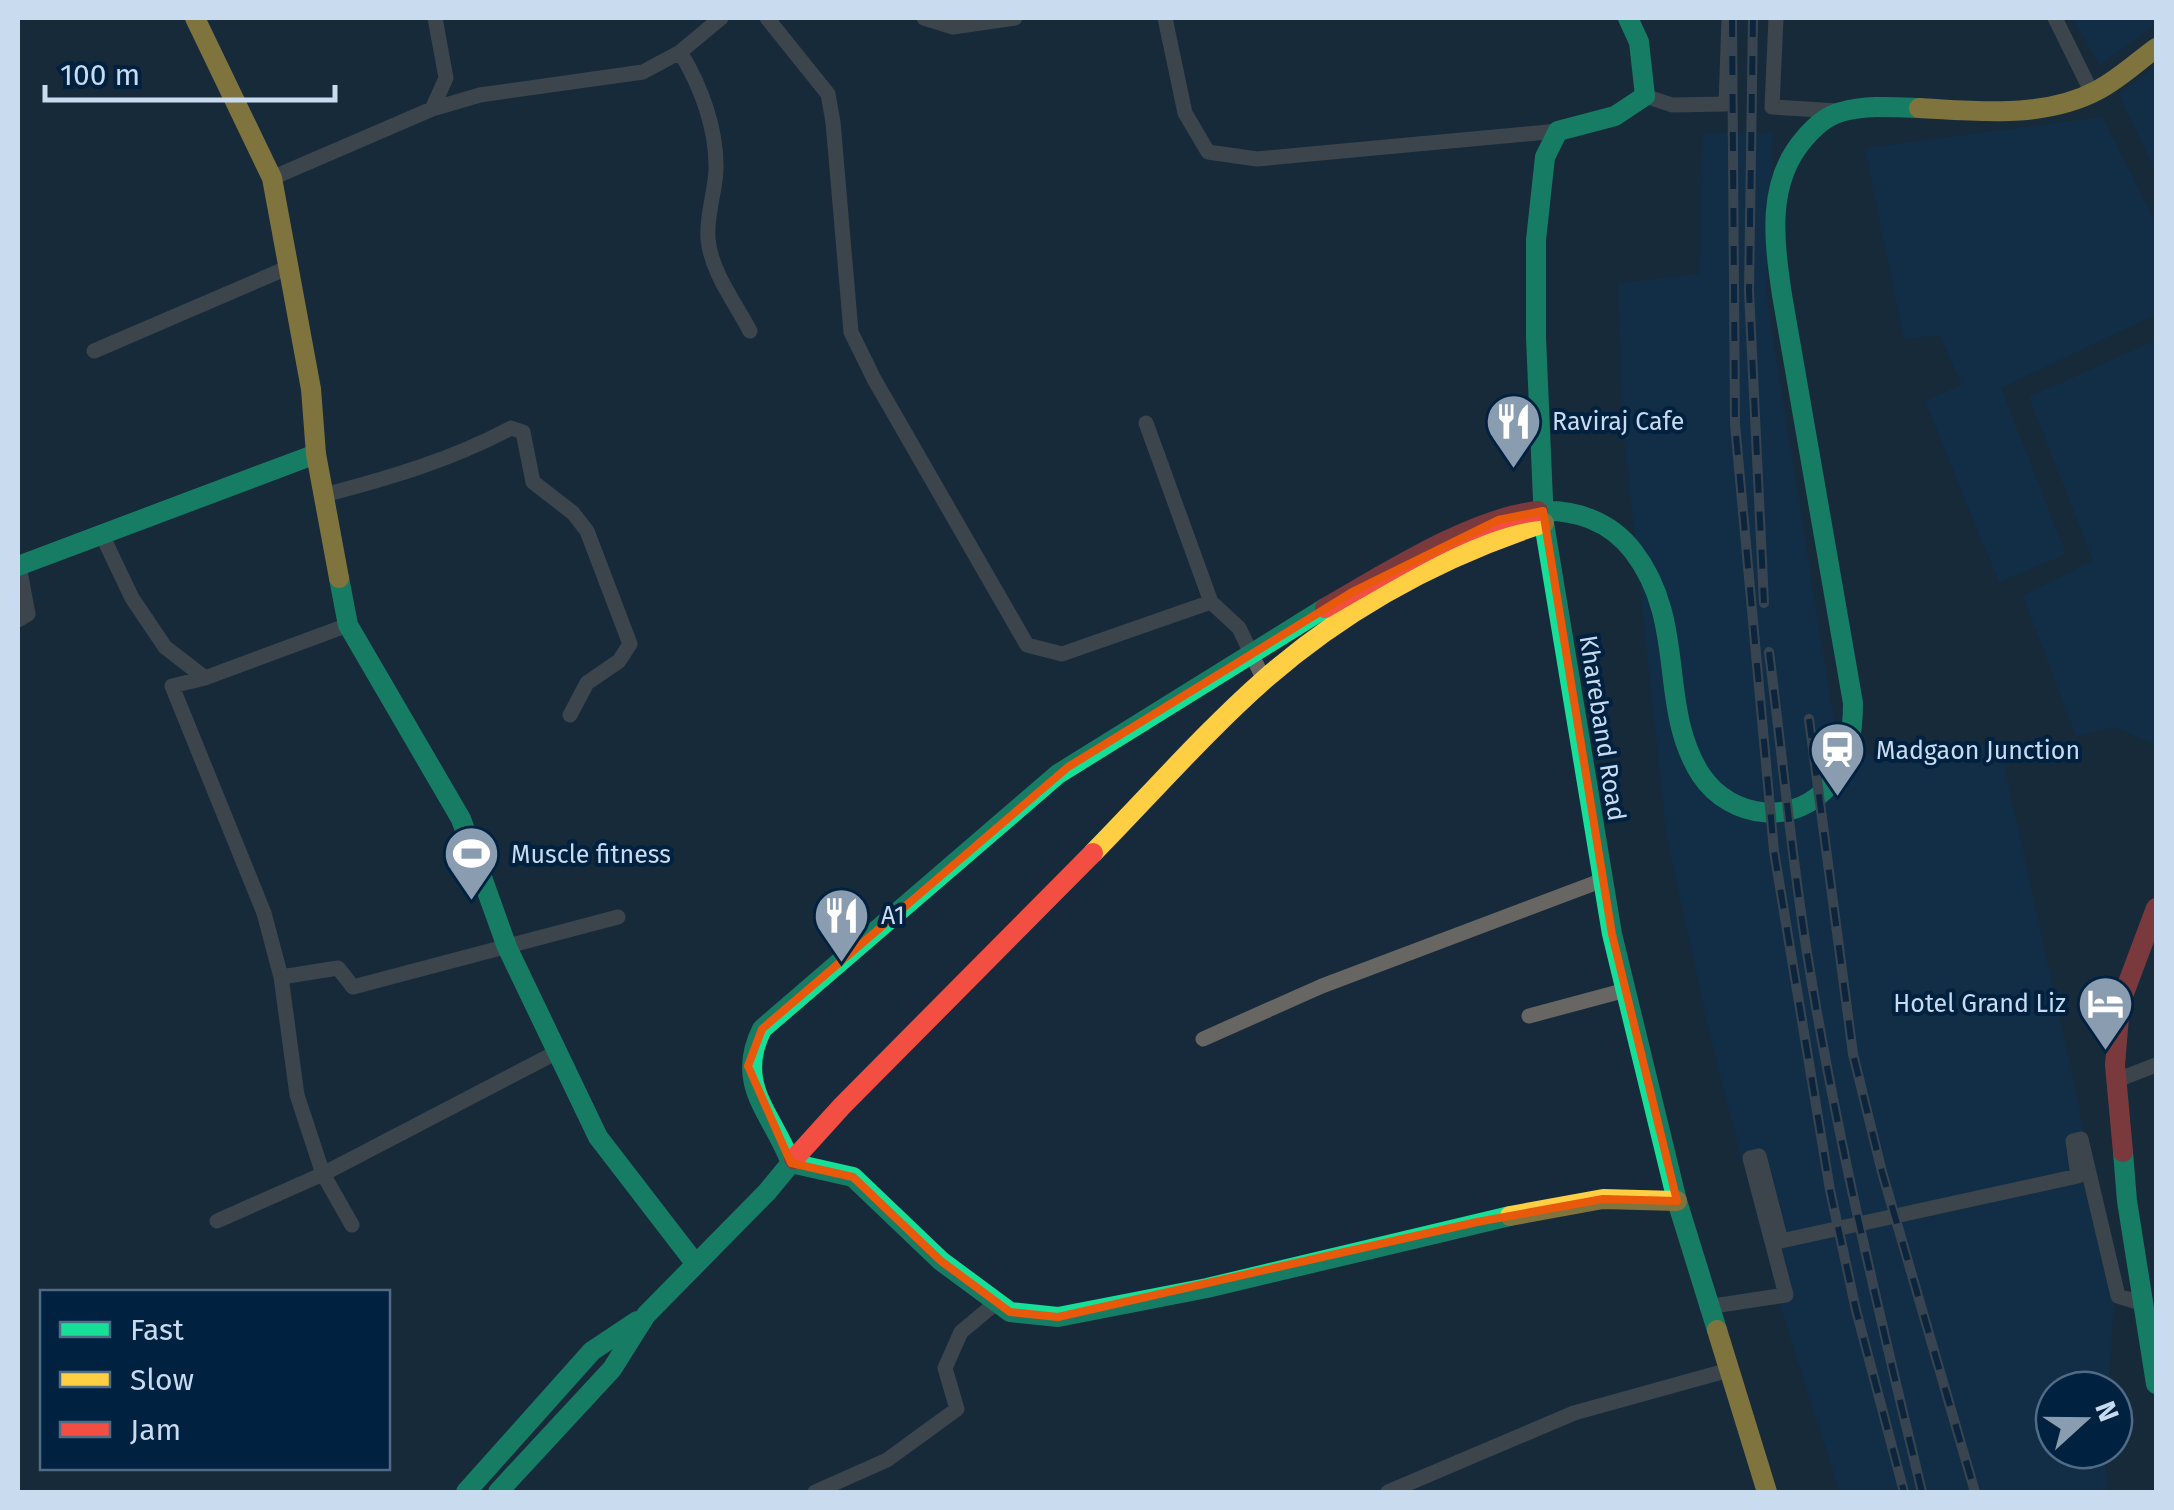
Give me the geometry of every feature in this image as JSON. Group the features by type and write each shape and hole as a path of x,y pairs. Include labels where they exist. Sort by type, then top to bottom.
{"main road":[{"path":"195,18 272,178 311,389 316,454 348,625 461,819 506,947 598,1137 695,1263"},
{"path":"1558,131 1608,122 1645,96 1639,42 1628,18"},
{"path":"791,1162 753,1086 748,1066 752,1045 762,1029 1068,767 1284,630 1498,520 1524,512 1577,513 1606,525 1627,543 1642,563 1663,608 1684,730 1702,776 1733,807 1752,813 1778,814 1814,798 1843,763 1850,739 1853,702 1779,290 1777,192 1782,168 1797,144 1838,111 2006,113 2067,102 2092,93 2156,48"},
{"name":"Khareband Road","path":"1558,131 1544,157 1536,240 1544,523 1603,880 1626,990 1676,1201 1767,1492"},
{"path":"18,566 316,454"},
{"path":"498,1492 612,1369 646,1316 767,1192 842,1106 1264,680 1303,648 1402,584 1497,536 1544,523"},
{"path":"2156,911 2120,1004 2116,1080 2127,1200 2148,1270 2144,1304 2156,1384"},
{"path":"791,1162 853,1177 942,1261 1010,1312 1058,1317 1207,1288 1494,1219 1603,1199 1676,1201"},
{"path":"466,1492 592,1351 646,1316"}],"street":[{"path":"432,108 446,78 435,18"},
{"path":"272,178 432,108 480,95 643,72 680,52 721,18"},
{"path":"767,18 828,94 851,332 1028,644 1062,654 1210,602"},
{"path":"924,18 954,26 1016,18"},
{"path":"1166,18 1185,113 1208,152 1257,160 1558,131"},
{"path":"1645,96 1672,105 1726,104 1729,18"},
{"path":"1776,18 1772,108 1838,111"},
{"path":"2056,18 2092,93"},
{"path":"680,52 702,95 714,145 716,167 708,240 712,259 750,330"},
{"path":"94,351 286,268"},
{"path":"1146,422 1210,602 1239,628 1264,680"},
{"path":"324,495 402,475 511,428 522,432 534,482 573,513 587,531 630,644 620,661 587,683 570,716"},
{"path":"102,534 132,598 165,647 206,678"},
{"path":"18,566 28,614 18,620"},
{"path":"348,625 206,678 172,686 264,914 281,977 297,1095 322,1174 352,1225"},
{"path":"1203,1040 1322,986 1603,880"},
{"path":"281,977 338,968 352,987 618,917"},
{"path":"1529,1016 1626,990"},
{"path":"216,1221 322,1174 557,1052"},
{"path":"2116,1080 2156,1065"},
{"path":"1707,1307 1786,1295 1750,1158 1759,1156 1781,1241 2078,1176 2073,1141 2082,1139 2118,1296 2144,1304"},
{"path":"815,1492 887,1460 957,1408 945,1368 961,1332 997,1302"},
{"path":"1388,1492 1574,1413 1729,1370"}],"highlighted area":[{"path":"1543,511 1612,934 1677,1201 1603,1199 1477,1222 1058,1317 1010,1312 941,1261 853,1177 791,1163 748,1066 762,1029 1068,767 1354,591 1498,520"}],"shaded area":[{"path":"2072,18 2156,18 2156,24 2100,65"},
{"path":"2156,67 2156,173 2119,94"},
{"path":"2102,117 2156,224 2156,314 2001,388 2066,554 1999,582 1925,401 1962,385 1940,335 1904,339 1865,148"},
{"name":"Madgaon Junction","path":"1703,133 1773,133 1766,295 1836,734 1869,754 1915,760 1999,742 2076,1092 2114,1306 2109,1370 2034,1370 2034,1470 2105,1470 2107,1492 1840,1492 1780,1305 1713,1047 1667,838 1624,434 1618,283 1700,274"},
{"path":"2156,340 2156,745 2115,727 2076,736 2023,596 2093,560 2029,397"}],"railway":[{"path":"1732,18 1735,424 1774,851 1830,1190 1856,1310 1904,1492"},
{"path":"1753,18 1749,291 1764,603"},
{"path":"1769,652 1796,878 1831,1089 1922,1492"},
{"path":"1809,719 1853,1054 1882,1172 1975,1492"}],"traffic: fast":[{"path":"1628,18 1639,42 1645,96 1615,116 1558,131 1545,157 1536,240 1544,523 1612,934 1677,1201 1717,1330"},
{"path":"1538,511 1565,512 1591,519 1614,532 1633,551 1661,606 1688,749 1714,790 1746,809 1783,812 1801,807 1831,783 1849,745 1853,703 1782,295 1775,234 1778,193 1792,156 1825,119 1860,108 1919,108"},
{"path":"18,566 316,454"},
{"path":"339,578 348,625 461,819 507,947 598,1137 695,1263"},
{"path":"498,1492 612,1369 646,1315 791,1163 754,1083 754,1049 762,1029 1058,774 1325,608"},
{"path":"2123,1152 2156,1384"},
{"path":"794,1159 791,1163 853,1177 941,1261 1010,1312 1058,1317 1207,1288 1510,1216"},
{"path":"466,1492 592,1351 637,1321"}],"traffic: slow":[{"path":"195,18 272,178 311,389 316,454 339,578"},
{"path":"1919,108 2010,111 2055,105 2106,86 2156,48"},
{"path":"1093,853 1243,699 1328,629 1432,568 1544,523"},
{"path":"1510,1216 1603,1199 1677,1201"},
{"path":"1717,1330 1767,1492"}],"traffic: jam":[{"path":"1325,608 1457,536 1485,524 1538,511"},
{"path":"794,1159 1093,853"},
{"path":"2123,1152 2115,1065 2120,1004 2156,908"}],"place":[{"name":"Raviraj Cafe","path":"1513,470"},
{"name":"Madgaon Junction","path":"1837,799"},
{"name":"Muscle fitness","path":"472,903"},
{"name":"A1","path":"842,964"},
{"name":"Hotel Grand Liz","path":"2105,1052"}]}
